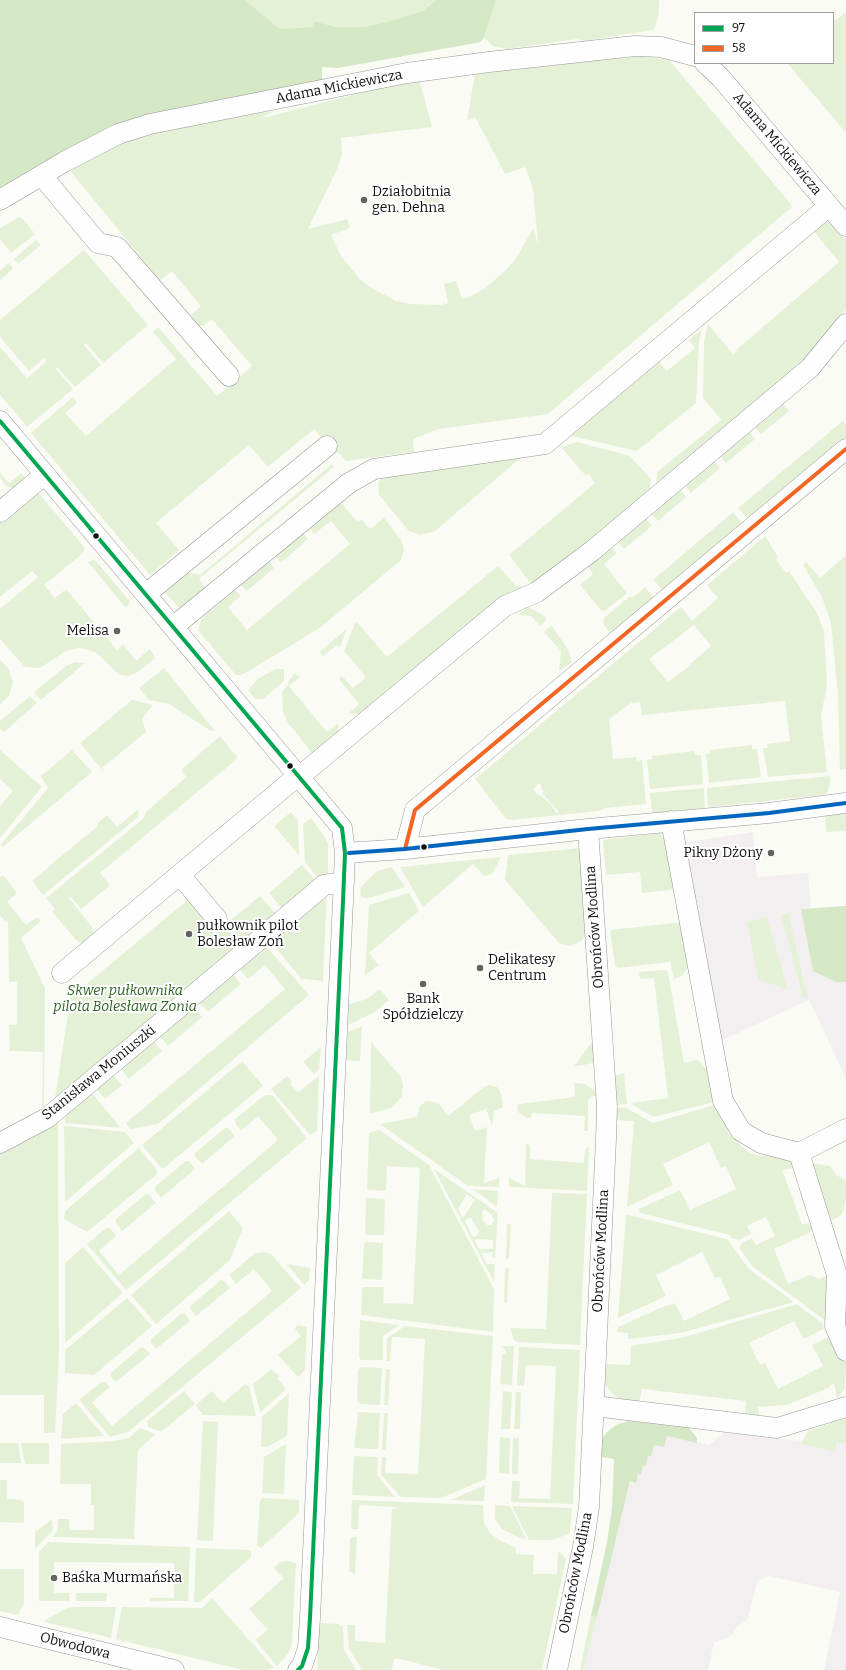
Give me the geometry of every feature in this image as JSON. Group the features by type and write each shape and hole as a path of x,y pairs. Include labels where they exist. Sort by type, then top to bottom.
{"street":[{"name":"Adama Mickiewicza","path":"0,200 64,162 118,134 150,124 407,73 489,62 635,46 661,47 694,56"},
{"name":"Adama Mickiewicza","path":"706,64 721,78 846,226"},
{"path":"42,176 98,244 117,247 229,376"},
{"path":"173,626 349,483 374,469 545,444 829,206"},
{"path":"62,973 288,784 299,777 505,606 537,592 597,547 810,368 846,324"},
{"path":"0,421 342,828 345,853 344,882 310,1618 308,1648 302,1666 298,1670"},
{"path":"146,594 327,446"},
{"path":"405,849 415,810 846,449"},
{"path":"0,512 44,475"},
{"path":"345,853 405,849 588,829 769,813 846,803"},
{"path":"671,821 725,1106 741,1130 761,1143 799,1153 846,1129"},
{"name":"Obrońców Modlina","path":"557,1670 589,1507 607,1107 588,829"},
{"path":"180,875 218,919"},
{"name":"Stanisława Moniuszki","path":"0,1143 47,1118 324,885 344,882"},
{"path":"799,1153 836,1275 835,1326 846,1351"},
{"path":"594,1406 777,1428 846,1407"},
{"name":"Obwodowa","path":"0,1627 174,1670"}],"shaded area":[{"path":"753,832 757,877 808,873 811,908 801,909 836,982 846,982 846,1078 809,1000 718,1042 680,843"},
{"path":"723,1433 801,1441 801,1444 835,1452 837,1442 846,1444 846,1670 824,1670 840,1592 769,1576 757,1581 748,1619 737,1627 732,1635 714,1643 708,1670 584,1670 630,1481 638,1474 643,1465 646,1466 648,1456 651,1457 654,1445 667,1436 709,1445"}],"green space":[{"path":"0,0 245,0 280,29 312,27 314,21 336,27 364,27 391,21 422,11 437,0 496,0 481,42 338,68 322,67 322,83 122,122 0,188"},
{"path":"245,0 437,0 422,11 391,21 364,27 336,27 314,21 312,27 280,29"},
{"path":"496,0 659,0 659,13 654,30 583,41 577,39 507,49 493,46 484,37"},
{"path":"846,12 846,133 788,64 834,64 834,21"},
{"path":"642,56 669,60 792,207 548,414 439,429 413,439 414,452 346,461 338,452 336,454 314,429 268,467 249,445 156,523 179,550 150,575 31,433 73,397 77,403 65,413 86,436 176,359 153,332 158,327 217,396 252,366 212,319 203,326 197,325 191,315 201,306 172,271 160,281 67,167 156,126 275,111 259,119 419,78 432,127 341,138 342,154 338,167 308,229 347,219 350,228 331,235 341,256 359,278 370,287 396,301 411,304 441,305 448,303 444,284 456,281 462,299 471,296 484,289 506,270 516,258 533,229 538,244 533,189 525,167 505,174 475,117 467,121 475,73"},
{"path":"429,192 437,195 440,203 437,211 429,214 421,211 418,203 421,195"},
{"path":"19,217 23,219 35,234 11,253 0,239 0,228"},
{"path":"825,222 833,225 846,240 846,309 814,351 656,489 657,473 721,420 703,398 704,341 708,324 733,354 737,351 736,350 839,262 812,229"},
{"path":"36,240 41,245 18,264 14,259"},
{"path":"84,250 148,325 103,363 86,343 84,345 101,365 75,387 57,367 56,369 73,389 27,427 0,395 0,347 27,378 47,361 44,358 29,371 0,337 0,320"},
{"path":"9,263 13,269 0,280 0,271"},
{"path":"702,329 699,342 696,403 637,451 567,435 657,359 667,371 695,348 689,340"},
{"path":"781,401 789,411 761,434 752,424"},
{"path":"843,421 846,425 846,437 748,519 738,508"},
{"path":"747,429 755,439 726,463 718,454"},
{"path":"577,442 630,456 651,479 649,494 533,587 509,555 595,483 588,474 586,476 561,447"},
{"path":"519,457 518,460 435,531 420,535 409,531 379,495 378,483 382,476"},
{"path":"712,459 720,468 691,493 683,483"},
{"path":"332,464 334,467 199,579 208,591 185,607 179,608 164,591 187,572 200,575"},
{"path":"0,473 9,483 21,473 27,479 18,490 6,486 0,478"},
{"path":"678,487 686,497 658,521 649,511"},
{"path":"36,490 85,548 82,554 44,585 55,598 66,589 117,650 123,644 136,661 150,649 155,658 139,671 129,676 119,675 98,654 86,649 78,648 66,651 40,668 25,667 0,639 0,609 38,577 32,571 0,597 0,521"},
{"path":"340,502 358,522 362,520 370,529 384,518 402,541 404,550 400,561 321,627 249,671 241,675 236,675 198,630 202,618 235,590 241,596 228,607 247,630 350,544 331,521 314,534 309,528"},
{"path":"733,512 743,524 663,591 653,580"},
{"path":"644,516 652,526 624,549 616,540"},
{"path":"303,533 308,539 281,563 275,556"},
{"path":"765,536 778,557 776,559 786,573 789,571 817,613 824,631 827,685 821,716 827,772 768,777 763,748 768,748 767,744 790,741 785,701 642,715 640,702 631,703 609,719 613,759 636,757 637,761 642,760 646,804 605,808 599,811 513,820 506,819 475,779 681,607 692,621 718,598 707,585","holes":["694,625 711,646 690,664 691,665 668,682 649,659","539,783 542,787 541,789 544,791 542,793 559,812 556,813 554,808 533,790"]},
{"path":"610,545 617,553 604,564 627,593 605,611 601,610 580,585 593,574 587,565"},
{"path":"846,555 846,769 840,770 838,696 831,623 822,597 803,565 806,562 820,578"},
{"path":"94,559 130,601 126,608 88,562"},
{"path":"269,561 274,568 247,591 241,585"},
{"path":"498,566 517,587 520,585 524,589 363,715 349,713 359,704 339,679 342,676 353,688 366,677 344,651 356,621 387,657"},
{"path":"645,587 654,598 611,634 603,624 604,618 629,597 633,597"},
{"path":"528,607 544,616 547,620 540,626 531,616 518,615"},
{"path":"551,625 568,649 572,662 559,671 561,651 544,632"},
{"path":"347,629 340,647 337,645 323,656 319,652"},
{"path":"0,659 9,670 13,682 9,696 0,704"},
{"path":"75,662 85,663 41,700 34,692 66,666"},
{"path":"164,668 215,730 211,731 169,704 149,700 139,688"},
{"path":"275,669 284,669 284,681 263,699 255,699 248,690 258,679"},
{"path":"295,673 300,677 289,686 327,732 338,723 339,735 313,757 306,745 288,723 283,712 282,691 288,685 289,680"},
{"path":"30,696 37,703 4,732 0,728 0,721"},
{"path":"132,700 153,705 142,719 146,732 102,768 103,771 80,743"},
{"path":"220,736 238,758 100,873 110,885 81,909 71,897 69,898 93,928 94,934 81,943 76,940 52,912 55,909 46,898 144,818 145,813 186,777 182,769"},
{"path":"752,745 752,749 757,749 761,777 709,783 706,754 710,754 710,750"},
{"path":"0,750 42,787 0,838 0,806 13,791 0,779"},
{"path":"72,750 92,772 3,847 1,844 48,788 41,776"},
{"path":"694,751 695,755 701,755 703,784 650,789 647,760 652,759 652,756"},
{"path":"830,776 830,784 827,793 824,795 708,807 707,788"},
{"path":"704,788 705,808 652,813 650,793"},
{"path":"137,810 139,814 138,817 43,895 32,881 98,826 97,824 107,815 117,827"},
{"path":"291,812 298,820 299,855 274,826"},
{"path":"846,813 846,831 826,832 825,815"},
{"path":"311,818 328,844 328,875 320,881 305,862 303,824"},
{"path":"660,833 668,844 677,889 642,893 640,872 606,875 603,840"},
{"path":"581,848 588,929 582,940 570,946 559,943 505,880 508,855"},
{"path":"501,857 492,874 484,876 473,864 423,907 400,867"},
{"path":"302,865 318,883 284,911 269,893"},
{"path":"392,867 405,887 366,899 360,895 361,887 376,872"},
{"path":"3,875 17,893 7,902 26,925 37,917 41,921 21,938 45,988 44,1107 42,1108 43,1052 10,1051 9,1025 17,1025 17,982 9,982 8,921 4,920 0,915 0,877"},
{"path":"327,891 323,981 302,979 271,943 270,938"},
{"path":"409,893 419,911 369,953 379,965 365,975 369,905"},
{"path":"260,896 278,916 244,945 227,923"},
{"name":"Skwer pułkownika pilota Bolesława Zonia","path":"191,897 218,930 225,925 242,947 54,1105 72,987 77,992"},
{"path":"846,906 846,982 836,982 813,971 801,909"},
{"path":"788,913 808,999 800,995 802,993 781,915"},
{"path":"767,917 788,990 758,979 747,922"},
{"path":"683,922 690,957 687,969 682,976 674,979 670,962 618,968 615,966 610,930"},
{"path":"262,945 267,947 309,995 158,1124 130,1129 126,1123 285,989 265,965 248,979 237,966"},
{"path":"664,970 668,972 684,1063 698,1060 702,1064 713,1077 718,1101 654,1117 631,1104 668,1098 654,978 640,979 639,972"},
{"path":"231,971 241,984 208,1012 197,1000"},
{"path":"380,989 389,1000 375,1012 348,1025 349,1004 367,999"},
{"path":"191,1004 202,1017 168,1046 157,1033"},
{"path":"362,1026 360,1061 346,1060 348,1032"},
{"path":"151,1038 162,1051 129,1079 118,1066"},
{"path":"593,1041 593,1063 573,1067"},
{"path":"371,1042 401,1077 403,1085 402,1096 393,1107 370,1114"},
{"path":"321,1047 319,1069 314,1074 303,1062"},
{"path":"242,1061 263,1086 164,1168 160,1167 142,1145"},
{"path":"111,1072 122,1085 105,1099 94,1086"},
{"path":"624,1073 627,1104 617,1105 617,1095 613,1096 612,1077"},
{"path":"287,1076 292,1082 290,1084 298,1092 319,1076 317,1131 310,1135 271,1089"},
{"path":"574,1083 585,1084 595,1091 596,1096 593,1096 588,1100 588,1131 584,1131 585,1116 532,1113 531,1118 527,1118 518,1112 517,1105 520,1104 575,1097"},
{"path":"488,1085 497,1087 501,1093 503,1107 494,1111 492,1125 486,1109 469,1115 475,1131 487,1127 484,1183 499,1178 499,1187 468,1186 380,1124 417,1117 420,1106 426,1101 439,1104 448,1116"},
{"path":"90,1091 121,1128 65,1123 64,1112"},
{"path":"265,1095 272,1095 307,1138 126,1290 87,1244 106,1228 110,1228 116,1236 99,1251 119,1275 278,1140 258,1116 241,1131 235,1123 235,1119"},
{"path":"717,1104 729,1133 746,1151 759,1156 782,1155 798,1168 782,1170 802,1224 816,1225 814,1230 809,1233 774,1249 788,1284 810,1275 819,1279 826,1276 829,1283 830,1324 753,1267 739,1248 742,1243 752,1238 756,1245 775,1236 766,1217 747,1226 751,1234 739,1240 732,1238 730,1235 640,1213 639,1209 680,1190 690,1210 736,1189 726,1166 721,1168 709,1142 663,1164 673,1185 627,1207 634,1121 615,1120 614,1109 625,1107 653,1123"},
{"path":"58,1116 59,1353 55,1433 44,1433 44,1395 0,1395 0,1151"},
{"path":"64,1126 125,1132 134,1143 65,1202"},
{"path":"225,1128 228,1128 235,1136 202,1164 195,1156 195,1153"},
{"path":"379,1130 429,1165 494,1289 493,1332 361,1315 362,1288 364,1287 384,1287 383,1303 413,1304 420,1168 387,1166 386,1191 368,1190 369,1133"},
{"path":"526,1144 530,1145 530,1159 584,1163 585,1149 589,1147 587,1191 509,1187 509,1178 525,1186"},
{"path":"139,1148 156,1169 157,1174 87,1232 64,1219 65,1211"},
{"path":"186,1161 189,1161 195,1169 161,1198 155,1190 155,1187"},
{"path":"812,1163 830,1166 836,1175 846,1180 846,1200 843,1212 831,1221"},
{"path":"434,1169 498,1213 495,1257 492,1257 493,1252 481,1253 487,1264 495,1264 494,1282","holes":["467,1194 475,1200 463,1218 458,1208","484,1209 491,1214 494,1221 491,1225 487,1225 483,1220 482,1213","471,1218 479,1231 477,1236 473,1237 465,1221","478,1239 493,1240 493,1249 479,1249 475,1241"]},
{"path":"473,1189 498,1191 497,1207"},
{"path":"552,1193 587,1194 580,1345 517,1342 514,1340 510,1328 546,1329"},
{"path":"146,1194 149,1195 156,1203 122,1231 116,1223 116,1219"},
{"path":"368,1198 385,1199 384,1235 366,1235 365,1233 366,1200"},
{"path":"229,1211 243,1228 230,1260 156,1324 131,1295"},
{"path":"628,1215 727,1239 749,1269 794,1302 681,1333 628,1339 628,1333 617,1332 618,1327 667,1305 668,1306 675,1303 684,1321 730,1299 720,1277 715,1278 702,1252 656,1275 666,1296 618,1318 626,1216"},
{"path":"507,1224 511,1224 509,1259 506,1259"},
{"path":"366,1242 383,1243 382,1280 364,1279 362,1277 364,1244"},
{"path":"83,1247 123,1293 65,1343 65,1263"},
{"path":"264,1252 271,1254 301,1288 128,1432 110,1437 79,1400 101,1382 106,1382 110,1387 92,1402 112,1426 272,1291 254,1269 236,1284 229,1275 255,1253"},
{"path":"287,1264 310,1268 309,1280 304,1285"},
{"path":"505,1268 509,1268 507,1303 504,1303"},
{"path":"221,1280 224,1281 230,1288 196,1316 191,1310 190,1306"},
{"path":"127,1298 152,1326 94,1375 65,1373 65,1350"},
{"path":"797,1304 823,1324 824,1329 803,1339 794,1321 749,1343 760,1365 765,1363 778,1389 823,1366 812,1345 833,1335 846,1364 845,1388 837,1399 834,1383 828,1388 787,1405 758,1407 760,1419 746,1417 746,1401 642,1389 639,1404 622,1401 615,1397 606,1386 604,1364 630,1365 631,1346 681,1338"},
{"path":"181,1314 185,1314 190,1321 156,1349 151,1343 151,1339"},
{"path":"360,1320 399,1325 383,1336 383,1360 361,1360 359,1357"},
{"path":"297,1325 307,1327 305,1370 298,1377 278,1355 301,1336 295,1329"},
{"path":"405,1326 493,1336 486,1479 441,1498 401,1497 381,1475 382,1457 386,1457 385,1473 418,1474 425,1339 392,1337 390,1361 387,1361 387,1338"},
{"path":"502,1346 514,1346 512,1385 500,1384 502,1355 506,1353"},
{"path":"141,1347 145,1348 150,1354 116,1382 111,1377 111,1373"},
{"path":"519,1347 580,1350 573,1504 511,1502 512,1481 520,1481 519,1498 550,1499 556,1366 526,1365 524,1386 517,1385"},
{"path":"361,1367 382,1368 380,1405 360,1404 357,1401 358,1370"},
{"path":"271,1369 279,1376 277,1378 286,1389 260,1413 253,1384"},
{"path":"386,1369 390,1369 388,1405 384,1405"},
{"path":"245,1384 249,1386 256,1416 203,1415 196,1405 212,1391 223,1403"},
{"path":"184,1391 195,1404 161,1432 148,1427 147,1421"},
{"path":"503,1391 512,1392 510,1429 501,1429"},
{"path":"516,1392 521,1392 520,1429 514,1429"},
{"path":"289,1393 287,1436 267,1447 261,1447 262,1417"},
{"path":"76,1403 104,1436 61,1439 63,1414"},
{"path":"358,1412 380,1413 378,1449 354,1448"},
{"path":"384,1413 388,1413 386,1450 382,1450"},
{"path":"846,1418 846,1444 837,1442 835,1452 801,1444 808,1431"},
{"path":"203,1421 218,1422 213,1541 197,1540"},
{"path":"629,1421 689,1428 697,1438 697,1443 667,1436 664,1447 654,1445 651,1457 648,1456 646,1466 643,1465 641,1474 638,1474 636,1483 630,1481 597,1617 591,1616 607,1542 612,1508 614,1459 600,1457 601,1442 606,1433 612,1428 618,1424"},
{"path":"140,1428 156,1434 138,1450 134,1539 53,1537 57,1531 58,1519 69,1519 70,1530 94,1530 94,1505 91,1505 91,1484 60,1484 61,1444 114,1441 129,1438"},
{"path":"500,1437 510,1438 509,1474 499,1473"},
{"path":"513,1438 519,1438 518,1474 512,1474"},
{"path":"0,1443 18,1443 21,1463 0,1463"},
{"path":"21,1443 49,1443 49,1464 25,1464"},
{"path":"286,1444 284,1494 262,1493 264,1457"},
{"path":"354,1456 378,1457 377,1475 395,1497 352,1495"},
{"path":"0,1480 7,1480 7,1499 22,1500 24,1503 24,1523 0,1522"},
{"path":"485,1485 484,1501 450,1500"},
{"path":"263,1498 299,1500 299,1512 261,1548 257,1545 260,1500"},
{"path":"352,1500 483,1505 484,1523 490,1533 499,1540 516,1548 516,1554 534,1555 533,1574 557,1574 558,1552 561,1553 566,1559 542,1670 444,1670 395,1658 391,1670 362,1670 349,1648 347,1625 355,1625 355,1641 385,1643 392,1509 396,1509 397,1507 359,1505 358,1529 353,1529 351,1527"},
{"path":"495,1505 510,1506 526,1539 520,1538 502,1529 495,1520"},
{"path":"512,1506 572,1508 570,1533 553,1540 529,1540"},
{"path":"52,1519 53,1530 35,1549 35,1532"},
{"path":"357,1537 355,1574 349,1571 350,1539"},
{"path":"48,1542 190,1547 188,1601 150,1601 150,1598 174,1598 174,1563 54,1562 54,1593 69,1593 70,1601 39,1601 39,1552"},
{"path":"196,1548 251,1550 251,1557 200,1602 194,1602"},
{"path":"289,1561 296,1563 292,1643 290,1650 277,1666 255,1640 268,1630 249,1609 284,1578 274,1568 280,1562"},
{"path":"0,1569 24,1569 24,1603 18,1615 0,1611"},
{"path":"76,1593 107,1593 106,1601 76,1601"},
{"path":"212,1598 274,1668 268,1670 243,1670 116,1639 122,1607 202,1608"},
{"path":"69,1607 116,1607 111,1638 45,1622 45,1620"},
{"path":"591,1616 597,1617 584,1670 580,1670"},
{"path":"319,1623 338,1624 343,1627 344,1650 356,1670 317,1670"}],"transit line":[{"name":"97","path":"0,421 342,828 345,853 310,1618 308,1648 302,1666 298,1670"},
{"name":"58","path":"405,849 415,810 846,449"},
{"path":"349,853 405,849 588,829 769,813 846,803"}],"place":[{"name":"Działobitnia gen. Dehna","path":"364,200"},
{"name":"Melisa","path":"117,631"},
{"name":"Pikny Dżony","path":"771,853"},
{"name":"pułkownik pilot Bolesław Zoń","path":"189,934"},
{"name":"Delikatesy Centrum","path":"480,968"},
{"name":"Bank Spółdzielczy","path":"423,984"},
{"name":"Baśka Murmańska","path":"54,1578"}]}
